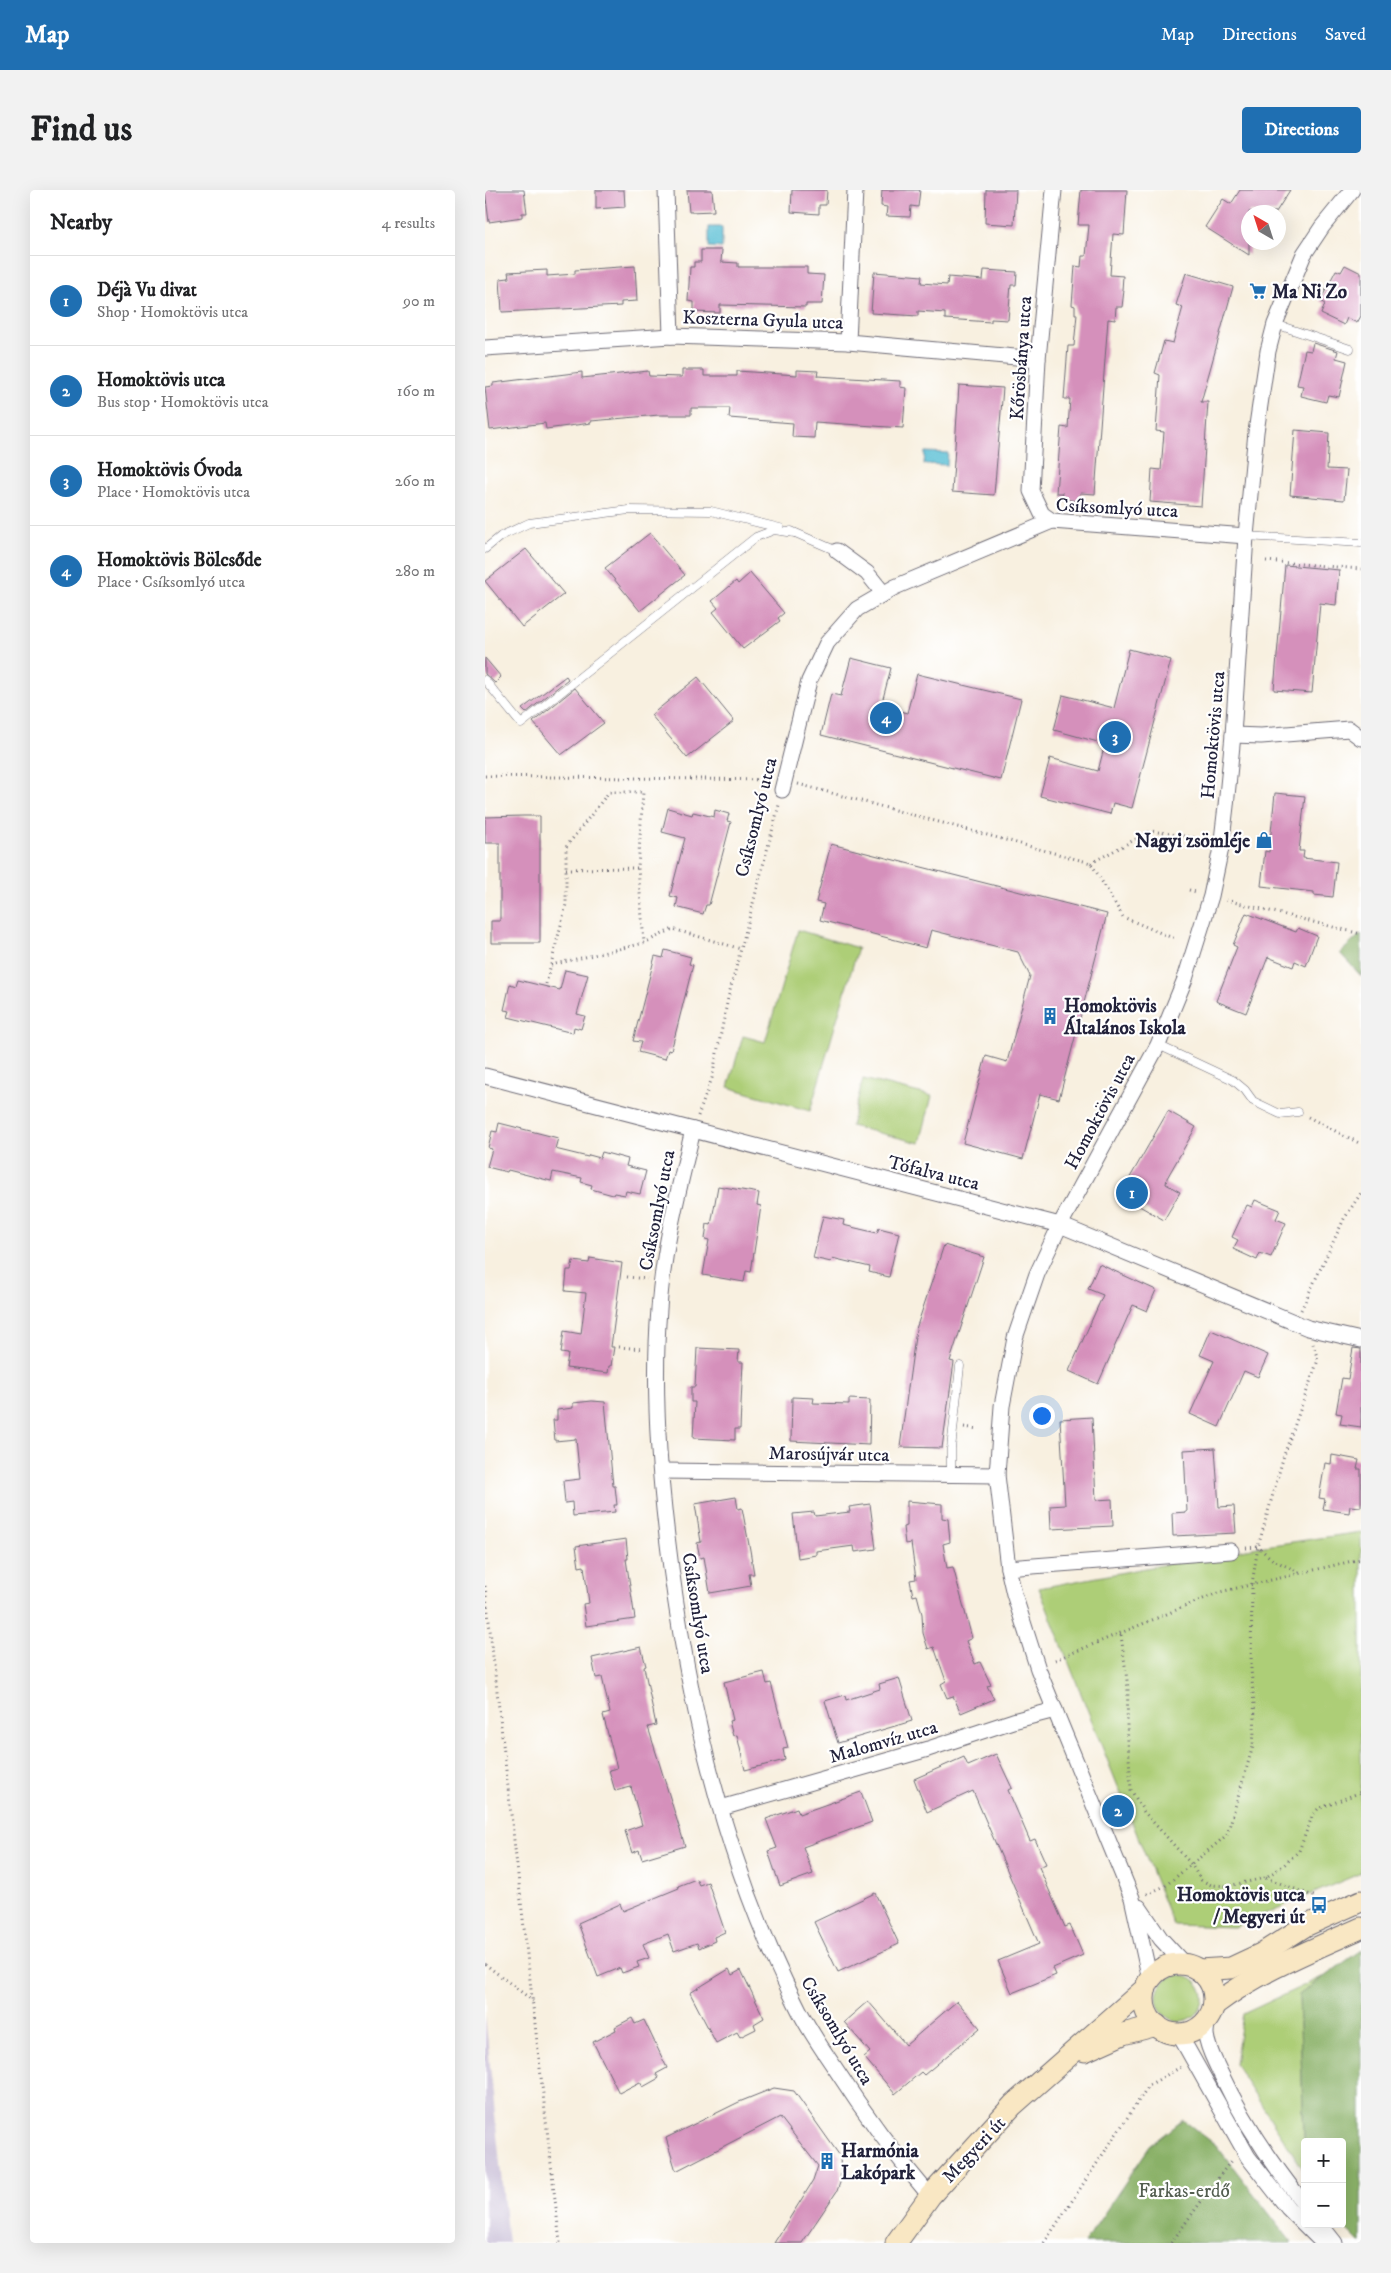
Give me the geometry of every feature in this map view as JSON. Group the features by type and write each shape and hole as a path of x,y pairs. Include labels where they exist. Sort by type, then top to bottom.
{"main road":[{"name":"Megyeri út","path":"896,2243 930,2196 1013,2105 1165,1967 1231,1968 1261,1954 1305,1926 1361,1901"},
{"path":"1148,1984 1144,1998 1146,2009 1157,2025 1163,2030 1179,2034 1195,2030 1237,1987 1268,1970 1361,1928"},
{"path":"1192,1967 1211,1985 1211,2012"},
{"name":"Megyeri út","path":"1060,2064 1123,2034 1157,2025"}],"street":[{"path":"666,190 671,336"},
{"path":"848,342 855,190"},
{"name":"Kőrösbánya utca","path":"1052,521 1041,514 1031,491 1039,359 1054,190"},
{"name":"Homoktövis utca","path":"1192,1967 1161,1939 1133,1898 1055,1710 1025,1629 1008,1568 997,1475 1002,1406 1015,1338 1037,1274 1060,1225 1158,1045 1185,978 1211,896 1221,848 1233,735 1246,536 1262,388 1275,324 1304,254 1322,226 1352,190"},
{"name":"Koszterna Gyula utca","path":"486,344 671,336 848,342 1039,359"},
{"name":"Csíksomlyó utca","path":"784,785 809,681 827,643 857,609 884,594 1052,521 1246,536"},
{"path":"837,551 867,573 884,594"},
{"path":"1233,735 1261,736 1349,729 1361,738"},
{"name":"Tófalva utca","path":"485,1076 1060,1225 1308,1328 1361,1340"},
{"name":"Csíksomlyó utca","path":"693,1130 671,1219 659,1308 657,1382 661,1471 670,1562 682,1644 721,1808 771,1950 800,2012 864,2112 930,2196"},
{"name":"Marosújvár utca","path":"661,1471 997,1475"},
{"path":"1008,1568 1231,1551"},
{"name":"Malomvíz utca","path":"721,1808 928,1749 1013,1721 1055,1710"},
{"name":"Homoktövis utca","path":"1133,1898 1148,1984"},
{"path":"1211,2012 1206,2034 1210,2051 1227,2087 1269,2159 1301,2200"},
{"path":"1179,2034 1248,2157 1266,2183 1323,2243"},
{"path":"1323,2228 1335,2243"}],"lane":[{"path":"1275,324 1350,349"},
{"path":"485,549 501,536 529,523 629,510 711,511 756,520 795,532 837,551"},
{"path":"485,680 521,724 756,537 774,530 795,532"},
{"path":"1246,536 1361,543"},
{"path":"1158,1045 1233,1080 1245,1090 1253,1101 1280,1114 1298,1112"},
{"path":"951,1475 951,1449 961,1366"}],"path":[{"path":"1266,561 1361,569"},
{"path":"485,776 784,785 1091,863 1151,831 1198,838"},
{"name":"Csíksomlyó utca","path":"693,1130 712,1078 741,949 784,785"},
{"path":"546,984 566,906 566,847 609,792 643,792 638,868 644,943"},
{"path":"1091,863 1123,917 1175,940"},
{"path":"566,869 638,868"},
{"path":"1231,902 1361,934"},
{"path":"551,965 644,943 673,930 741,949"},
{"path":"1298,1112 1361,1144"},
{"path":"1165,1886 1227,1835 1253,1746 1255,1716 1251,1670 1252,1584 1259,1547 1284,1455 1318,1360 1301,1310 1344,1219 1361,1193"},
{"path":"619,1347 658,1349"},
{"path":"1259,1547 1273,1560 1300,1572"},
{"path":"1055,1660 1220,1592 1361,1559"},
{"path":"485,1587 561,2243"},
{"path":"1121,1634 1128,1688 1127,1725 1131,1790 1144,1812 1191,1864 1201,1880 1211,1885 1245,1883 1265,1878 1284,1865 1299,1851 1313,1814 1318,1809 1361,1792"},
{"path":"1265,1878 1316,1897"},
{"path":"485,1964 533,2001"},
{"path":"1044,2243 1133,2110 1143,2092 1149,2085 1185,2065"},
{"path":"1171,2243 1234,2157"}],"shaded area":[{"path":"485,2016 508,2243 485,2243"}],"green space":[{"path":"798,930 858,948 810,1111 728,1087 743,1036 765,1042"},
{"path":"1361,934 1361,976 1340,953"},
{"path":"863,1079 932,1096 920,1143 851,1126"},
{"path":"1361,1532 1361,1873 1234,1927 1173,1925 1039,1588 1258,1547"},
{"path":"1361,1950 1361,2243 1345,2228 1346,2138 1304,2138 1299,1995"},
{"path":"1180,1975 1193,1979 1199,1985 1203,1998 1199,2011 1193,2017 1180,2021 1167,2017 1161,2011 1157,1998 1161,1985 1167,1979"},
{"path":"1324,1976 1299,1995 1304,2138 1301,2138 1301,2166 1235,2064 1243,2014"},
{"name":"Farkas-erdő","path":"1183,2120 1216,2145 1292,2243 1084,2243 1150,2146"}],"water":[{"path":"709,227 722,227 722,248 709,247"},
{"path":"925,452 948,453 947,465 924,464"}],"building":[{"path":"485,190 524,190 527,213 522,213 522,217 489,222"},
{"path":"596,190 624,190 625,207 596,209"},
{"path":"687,190 712,190 714,211 689,212"},
{"path":"792,190 827,190 826,205 819,205 819,214 791,212"},
{"path":"882,190 920,190 918,207 911,206 910,217 886,216 887,207 881,206"},
{"path":"986,190 1016,190 1014,225 985,223"},
{"path":"1081,190 1127,190 1124,235 1113,234 1110,275 1123,276 1122,290 1124,290 1122,307 1116,307 1115,320 1108,319 1095,494 1080,493 1079,501 1062,499 1063,493 1056,493 1061,427 1068,428 1070,399 1064,399 1068,346 1074,346 1077,314 1075,314 1075,306 1072,305 1075,266 1081,267 1082,256 1086,256 1089,225 1078,225"},
{"path":"1240,190 1290,190 1280,205 1241,205 1241,250 1205,227 1223,199 1231,204"},
{"path":"701,250 722,250 721,262 738,263 738,267 807,267 807,274 824,275 822,304 806,304 806,307 720,305 720,313 694,312 694,302 688,301 690,267 694,267 694,262 701,262"},
{"path":"1241,250 1249,250 1249,255"},
{"path":"1345,265 1361,273 1361,316 1357,323 1347,318 1344,325 1321,314 1325,304 1320,301 1336,270 1341,272"},
{"path":"635,266 637,301 621,302 621,306 502,312 500,279 509,278 508,272 547,270 547,276 575,274 575,270"},
{"path":"984,270 1017,272 1016,285 1011,285 1008,320 991,319 991,322 945,319 945,313 918,311 918,316 871,313 874,272 922,276 921,283 947,285 948,277 983,280"},
{"path":"1186,273 1233,287 1201,402 1208,402 1201,506 1150,502 1152,469 1161,470 1164,432 1156,431 1160,375 1155,373 1164,341 1173,343 1183,307 1176,305"},
{"path":"1313,343 1338,351 1336,358 1347,361 1339,397 1328,395 1326,402 1301,396 1303,386 1297,385 1305,350 1311,351"},
{"path":"682,370 704,370 704,376 737,376 737,371 797,375 797,370 818,371 817,376 900,381 900,387 906,388 903,428 815,422 814,438 792,437 793,423 729,418 730,408 691,408 691,415 659,415 591,421 591,423 546,429 545,423 490,430 485,387 493,386 493,383 582,372 582,378 648,371 649,376 682,377"},
{"path":"959,385 1003,388 994,495 952,492"},
{"path":"1295,430 1329,433 1327,469 1347,470 1344,500 1290,495"},
{"path":"650,533 685,575 640,611 605,568"},
{"path":"526,549 564,594 522,627 485,581"},
{"path":"1285,565 1339,570 1336,605 1320,603 1312,693 1274,690"},
{"path":"750,573 784,613 778,618 780,621 743,649 713,612 718,608 712,601 736,581 738,584"},
{"path":"1129,649 1171,660 1132,808 1113,803 1110,814 1040,796 1050,758 1098,771 1105,744 1054,730 1063,695 1114,708"},
{"path":"485,658 501,677 495,683 485,674"},
{"path":"851,658 891,668 881,706 907,713 917,674 1021,699 1001,780 821,735 831,694 841,696"},
{"path":"566,676 568,679 526,713 522,709"},
{"path":"698,677 734,721 687,758 651,715"},
{"path":"575,688 604,723 561,755 533,722"},
{"path":"1275,793 1305,796 1299,851 1304,851 1303,858 1337,862 1333,897 1314,895 1314,892 1261,886 1265,851 1269,852"},
{"path":"668,808 692,815 693,812 714,817 715,810 729,814 727,821 731,822 709,905 706,905 703,914 676,907 678,898 670,896 685,838 662,832"},
{"path":"540,816 540,943 491,943 491,921 500,921 500,843 485,843 485,817"},
{"name":"Homoktövis Általános Iskola","path":"831,844 1107,914 1059,1099 1040,1094 1023,1159 963,1143 986,1056 1007,1062 1030,976 1018,952 931,930 926,948 820,920 824,904 816,902"},
{"path":"1246,913 1296,932 1298,928 1317,936 1306,966 1295,961 1293,967 1268,957 1246,1013 1216,1001 1237,947 1233,945"},
{"path":"665,950 691,957 689,964 693,965 671,1051 668,1050 665,1059 638,1052 641,1042 633,1041 655,956 663,958"},
{"path":"565,970 588,975 577,1014 585,1016 581,1029 574,1027 573,1033 508,1017 510,1011 504,1010 510,984 516,986 518,980 560,990"},
{"path":"1168,1111 1196,1127 1167,1178 1166,1184 1180,1192 1164,1220 1120,1195"},
{"path":"499,1123 558,1138 555,1149 588,1157 589,1155 600,1158 602,1152 628,1159 626,1166 646,1171 640,1194 626,1191 625,1195 614,1193 613,1195 591,1189 592,1185 581,1182 582,1178 553,1172 551,1181 508,1170 507,1172 487,1167 492,1149 488,1148 492,1131 497,1132"},
{"path":"718,1186 759,1193 757,1205 761,1206 751,1272 746,1271 744,1282 703,1275 709,1240 705,1239 707,1224 711,1225"},
{"path":"1255,1200 1280,1210 1276,1219 1286,1223 1271,1257 1260,1253 1257,1260 1233,1249 1238,1240 1232,1237 1247,1205 1252,1207"},
{"path":"823,1216 844,1220 843,1225 877,1233 879,1228 899,1233 889,1277 869,1272 870,1267 832,1258 831,1262 813,1258"},
{"path":"944,1245 984,1257 950,1361 954,1362 942,1448 900,1447 916,1329"},
{"path":"590,1258 622,1263 611,1347 614,1347 608,1373 566,1368 568,1354 561,1353 564,1331 581,1334 586,1293 565,1291 567,1270 571,1270 573,1261 589,1263"},
{"path":"1099,1264 1156,1290 1147,1311 1133,1305 1098,1384 1069,1371 1103,1295 1088,1289"},
{"path":"1211,1330 1268,1355 1258,1377 1244,1371 1219,1427 1190,1414 1214,1361 1200,1355"},
{"path":"697,1348 739,1350 738,1362 743,1362 740,1429 735,1429 735,1440 693,1438 695,1402 691,1402 691,1387 695,1387"},
{"path":"1353,1348 1361,1349 1361,1427 1340,1424 1342,1414 1336,1413 1342,1378 1348,1379"},
{"path":"792,1397 814,1398 813,1403 849,1404 849,1399 870,1400 869,1445 791,1441"},
{"path":"605,1402 613,1486 615,1486 617,1505 614,1505 615,1512 573,1516 572,1502 565,1503 563,1481 580,1479 576,1439 555,1441 553,1420 557,1420 557,1410 573,1408 573,1403"},
{"path":"1092,1417 1096,1500 1112,1499 1113,1526 1051,1529 1050,1506 1065,1505 1060,1419"},
{"path":"1215,1448 1219,1507 1234,1506 1236,1533 1173,1536 1172,1513 1187,1512 1184,1450"},
{"path":"1332,1455 1359,1460 1357,1469 1361,1469 1361,1507 1350,1506 1349,1513 1323,1509 1325,1499 1319,1498 1325,1463 1331,1464"},
{"path":"736,1497 738,1509 742,1508 750,1550 754,1574 749,1574 751,1586 710,1593 704,1557 700,1558 697,1543 701,1542 695,1504"},
{"path":"907,1501 942,1504 942,1518 948,1519 950,1542 943,1544 947,1568 953,1567 972,1638 966,1641 975,1664 980,1662 991,1685 987,1686 994,1699 961,1713 953,1696 947,1698 941,1684 946,1681 934,1647 928,1649 923,1633 922,1614 917,1595 913,1596 910,1580 916,1579 911,1543 905,1544 903,1527 907,1526"},
{"path":"870,1504 876,1549 855,1552 854,1546 816,1551 816,1555 798,1558 793,1514 814,1512 815,1516 850,1512 849,1507"},
{"path":"626,1539 628,1559 626,1559 635,1619 586,1626 583,1604 589,1603 584,1566 579,1567 576,1546"},
{"path":"641,1647 656,1725 648,1727 685,1846 642,1859 639,1850 632,1853 625,1831 642,1825 631,1787 615,1791 609,1770 617,1768 603,1715 610,1713 602,1677 596,1678 592,1658"},
{"path":"764,1672 767,1684 771,1683 788,1748 783,1749 785,1760 745,1770 737,1735 733,1736 729,1721 733,1720 724,1682"},
{"path":"899,1678 912,1721 838,1743 825,1701 845,1695 846,1700 880,1689 879,1684"},
{"path":"996,1754 1012,1788 1008,1790 1030,1841 1035,1839 1046,1864 1039,1867 1065,1927 1070,1925 1083,1955 1053,1968 1056,1975 1012,1993 998,1961 1039,1944 973,1791 927,1812 914,1779 964,1757 968,1766"},
{"path":"861,1792 872,1822 803,1847 813,1874 780,1886 768,1851 777,1848 766,1819 797,1808 799,1814"},
{"path":"696,1879 699,1885 708,1882 725,1932 714,1937 715,1941 699,1948 697,1943 674,1951 668,1934 643,1944 649,1958 637,1962 639,1967 622,1973 620,1968 598,1977 578,1923 620,1904 623,1911"},
{"path":"875,1893 899,1944 838,1972 814,1922"},
{"path":"729,1969 732,1975 741,1970 764,2018 754,2024 756,2029 740,2037 737,2032 716,2043 690,1993"},
{"path":"868,2001 906,2045 957,2001 980,2028 924,2075 921,2072 895,2094 864,2057 870,2052 844,2022"},
{"path":"632,2018 635,2024 644,2020 667,2068 656,2074 659,2078 643,2087 640,2082 619,2093 593,2042 616,2030 615,2027"},
{"name":"Harmónia Lakópark","path":"774,2088 794,2091 840,2156 841,2180 837,2191 802,2243 774,2243 813,2181 818,2166 780,2117 676,2171 666,2138 739,2102"}],"place":[{"name":"Ma Ni Zo","path":"1258,291"},
{"name":"Homoktövis Bölcsőde","path":"886,718"},
{"name":"Homoktövis Óvoda","path":"1115,737"},
{"name":"Nagyi zsömléje","path":"1264,840"},
{"name":"Homoktövis Általános Iskola","path":"1050,1016"},
{"name":"Déjà Vu divat","path":"1132,1193"},
{"name":"Homoktövis utca","path":"1118,1811"},
{"name":"Homoktövis utca / Megyeri út","path":"1319,1905"},
{"name":"Harmónia Lakópark","path":"827,2161"}]}
